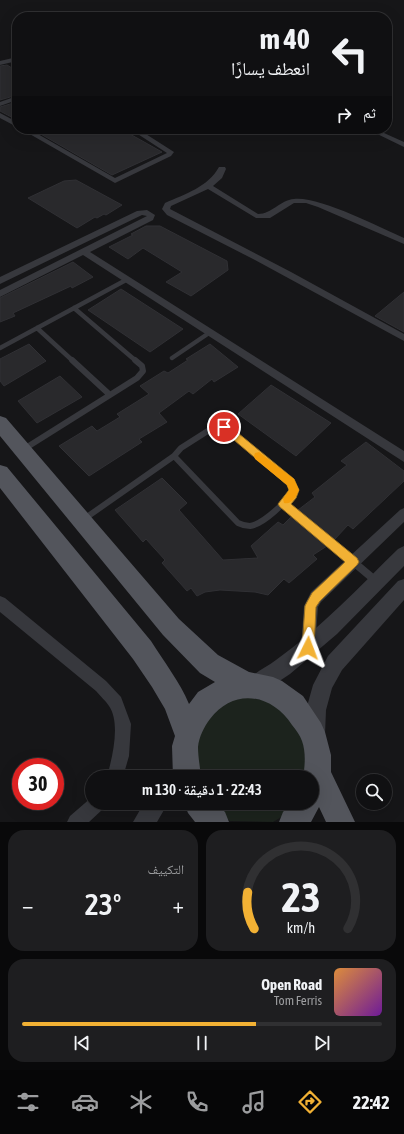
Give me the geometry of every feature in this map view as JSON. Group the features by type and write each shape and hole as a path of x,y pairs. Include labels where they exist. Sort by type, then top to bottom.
{"main road":[{"path":"0,423 171,627 194,651 222,673 251,684 271,689 285,696 297,708 307,721 314,738 318,761 317,770"},
{"path":"0,473 142,650 161,678 175,702 186,754"},
{"path":"186,754 194,717 208,700 216,693 231,687 251,684"},
{"path":"319,790 341,822"},
{"path":"203,810 215,822"},
{"path":"292,822 303,810"}],"street":[{"path":"0,63 12,60"},
{"path":"0,104 12,100"},
{"path":"0,115 12,122"},
{"path":"33,134 115,182 169,155 171,152 141,134"},
{"path":"381,134 404,145"},
{"path":"222,169 219,176 208,186 168,205 166,209 170,213 277,267 404,338"},
{"path":"208,186 256,216 267,216 294,200 306,201 316,203 404,241"},
{"path":"0,281 140,214 147,212 152,215 150,218 0,294"},
{"path":"85,241 94,247"},
{"path":"84,252 404,457"},
{"path":"308,648 311,606 316,597 404,514"},
{"path":"251,684 308,648 331,628 404,554"},
{"path":"314,738 316,710 323,685 335,663 404,587"},
{"path":"0,604 101,686 116,702 123,724 121,756 117,770"},
{"path":"176,770 186,754"},
{"path":"76,822 89,810"},
{"path":"144,822 152,810"}],"lane":[{"path":"0,348 126,280"},
{"path":"22,450 137,378 143,371 142,366 74,308"},
{"path":"37,328 110,395"},
{"path":"172,358 209,333"},
{"path":"82,520 174,456 181,448 214,427 224,427 291,482 294,490 292,495 283,504 253,525 246,526 238,523 174,456"},
{"path":"283,504 376,581"}],"shaded area":[{"path":"240,695 275,703 302,733 308,753 307,770 196,770 199,728 209,712"},
{"path":"214,810 290,810 288,813 273,822 230,821"}],"building":[{"path":"7,65 12,68 12,96 0,100 0,66"},
{"path":"12,103 12,117 0,111 0,107"},
{"path":"41,134 130,134 162,152 112,175"},
{"path":"76,180 122,205 106,215 104,214 97,218 95,217 77,228 28,198 64,181"},
{"path":"146,226 160,226 227,261 228,270 191,296 166,282 182,272 143,248 128,259 109,247 133,235 131,234"},
{"path":"73,262 93,277 72,288 71,286 13,313 15,316 0,322 0,298"},
{"path":"121,289 183,329 150,352 88,310"},
{"path":"404,292 404,332 375,316"},
{"path":"29,344 46,361 4,386 0,381 0,359"},
{"path":"210,344 238,367 214,382 212,379 193,394 189,391 159,413 167,422 139,439 142,442 89,476 59,446 92,426 97,431 120,417 117,414 149,394 140,386 164,371 168,373 188,360 186,359"},
{"path":"60,376 82,397 37,423 18,401"},
{"path":"271,385 331,423 296,456 238,414"},
{"path":"366,442 404,471 404,481 353,529 348,525 334,540 298,510 315,497 312,493 347,465 341,461"},
{"path":"162,478 187,503 179,510 223,560 258,558 251,546 278,522 283,525 291,517 327,546 313,555 317,559 289,583 284,579 268,595 255,592 220,590 205,592 197,596 191,588 187,591 162,563 165,560 146,539 143,542 115,510"}],"slow traffic":[{"path":"259,456 291,482 294,490 288,499"}],"route":[{"path":"224,427 291,482 294,490 292,495 283,504 353,562 316,597 311,606 308,648"}]}
